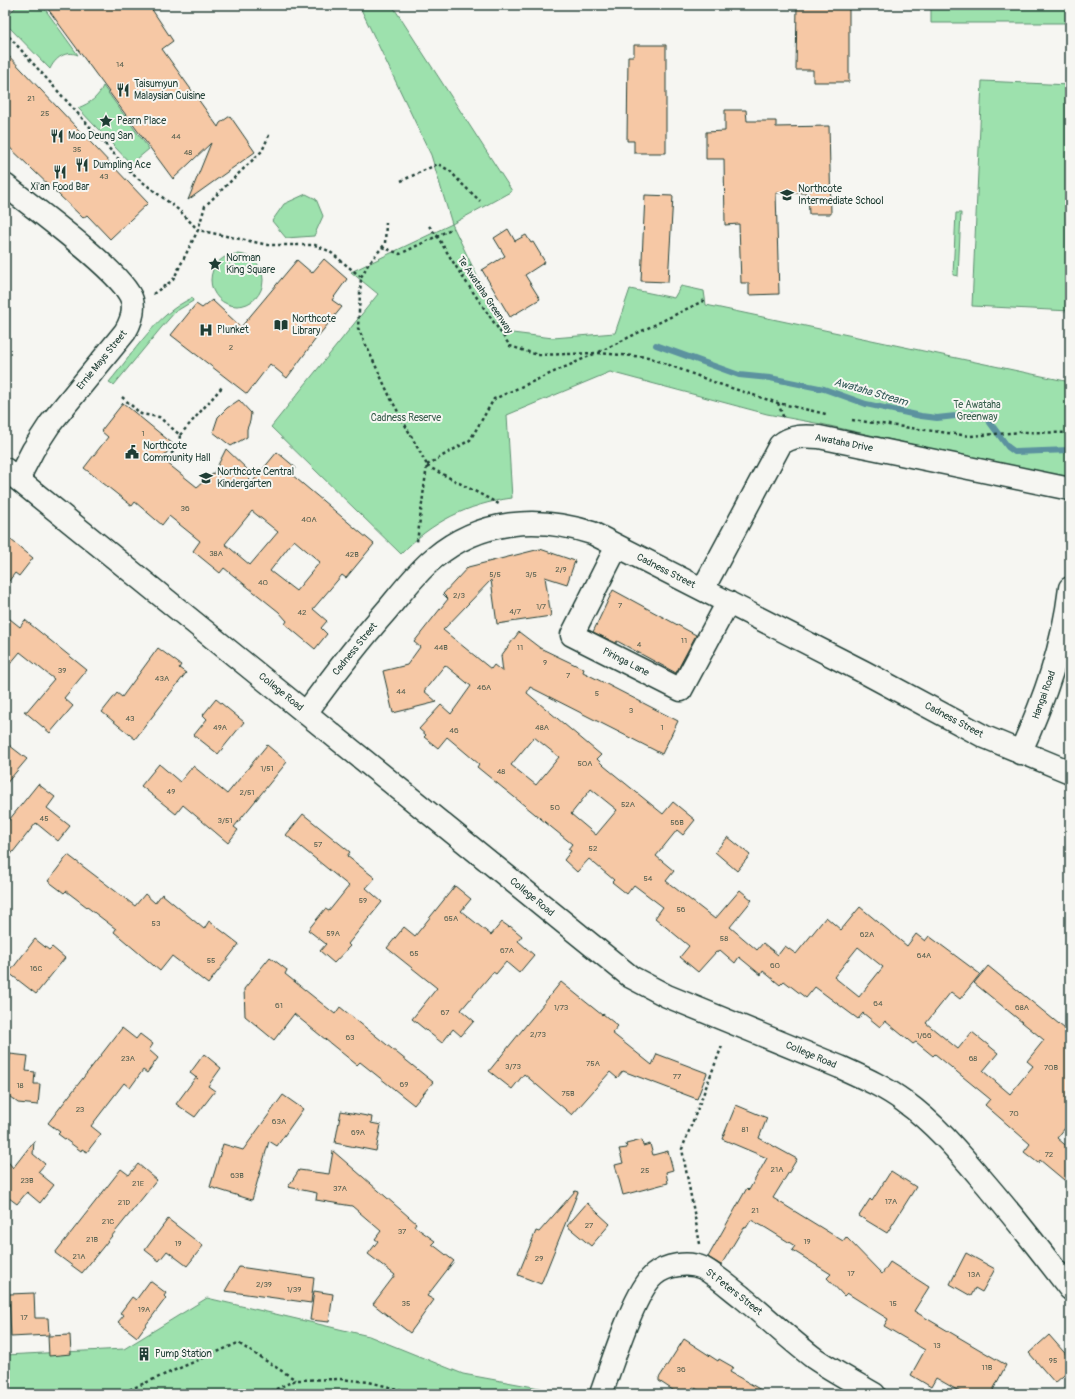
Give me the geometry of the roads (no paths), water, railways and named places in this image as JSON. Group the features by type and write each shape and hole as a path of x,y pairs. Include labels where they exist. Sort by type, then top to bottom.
{"street":[{"name":"Ernie Mays Street","path":"5,185 76,242 115,276 129,293 133,307 130,323 125,332 50,424 33,450 11,474"},
{"name":"Awataha Drive","path":"703,589 780,445 792,438 800,436 819,437 1070,489"},
{"name":"College Road","path":"11,474 631,977 667,996 868,1079 905,1102 931,1124 970,1164 1014,1216 1070,1289"},
{"name":"Cadness Street","path":"306,713 333,676 415,577 445,549 478,531 496,526 534,522 578,529 592,533 864,672 985,737 1020,753 1070,772"},
{"name":"Piringa Lane","path":"617,546 572,634 681,690 728,602"},
{"name":"Hangai Road","path":"1020,753 1048,688 1068,616 1070,588"},
{"name":"St Peters Street","path":"601,1394 624,1331 645,1286 654,1275 666,1268 690,1264 702,1268 720,1280 815,1358 874,1394"}],"waterway":[{"name":"Awataha Stream","path":"656,345 739,375 770,378 824,389 866,404 921,416 937,418 974,414 982,416 988,420 1008,447 1015,452 1070,450"}],"place":[{"name":"Taisumyun Malaysian Cuisine","path":"123,90"},
{"name":"Pearn Place","path":"106,121"},
{"name":"Moo Deung San","path":"57,136"},
{"name":"Dumpling Ace","path":"82,165"},
{"name":"Xi'an Food Bar","path":"60,172"},
{"name":"Northcote Intermediate School","path":"787,195"},
{"name":"Norman King Square","path":"215,264"},
{"name":"Northcote Library","path":"281,325"},
{"name":"Plunket","path":"206,330"},
{"name":"Northcote Community Hall","path":"132,452"},
{"name":"Northcote Central Kindergarten","path":"206,478"},
{"name":"Pump Station","path":"144,1354"}],"park label":[{"name":"Te Awataha Greenway","path":"977,410"},
{"name":"Cadness Reserve","path":"406,418"}]}
